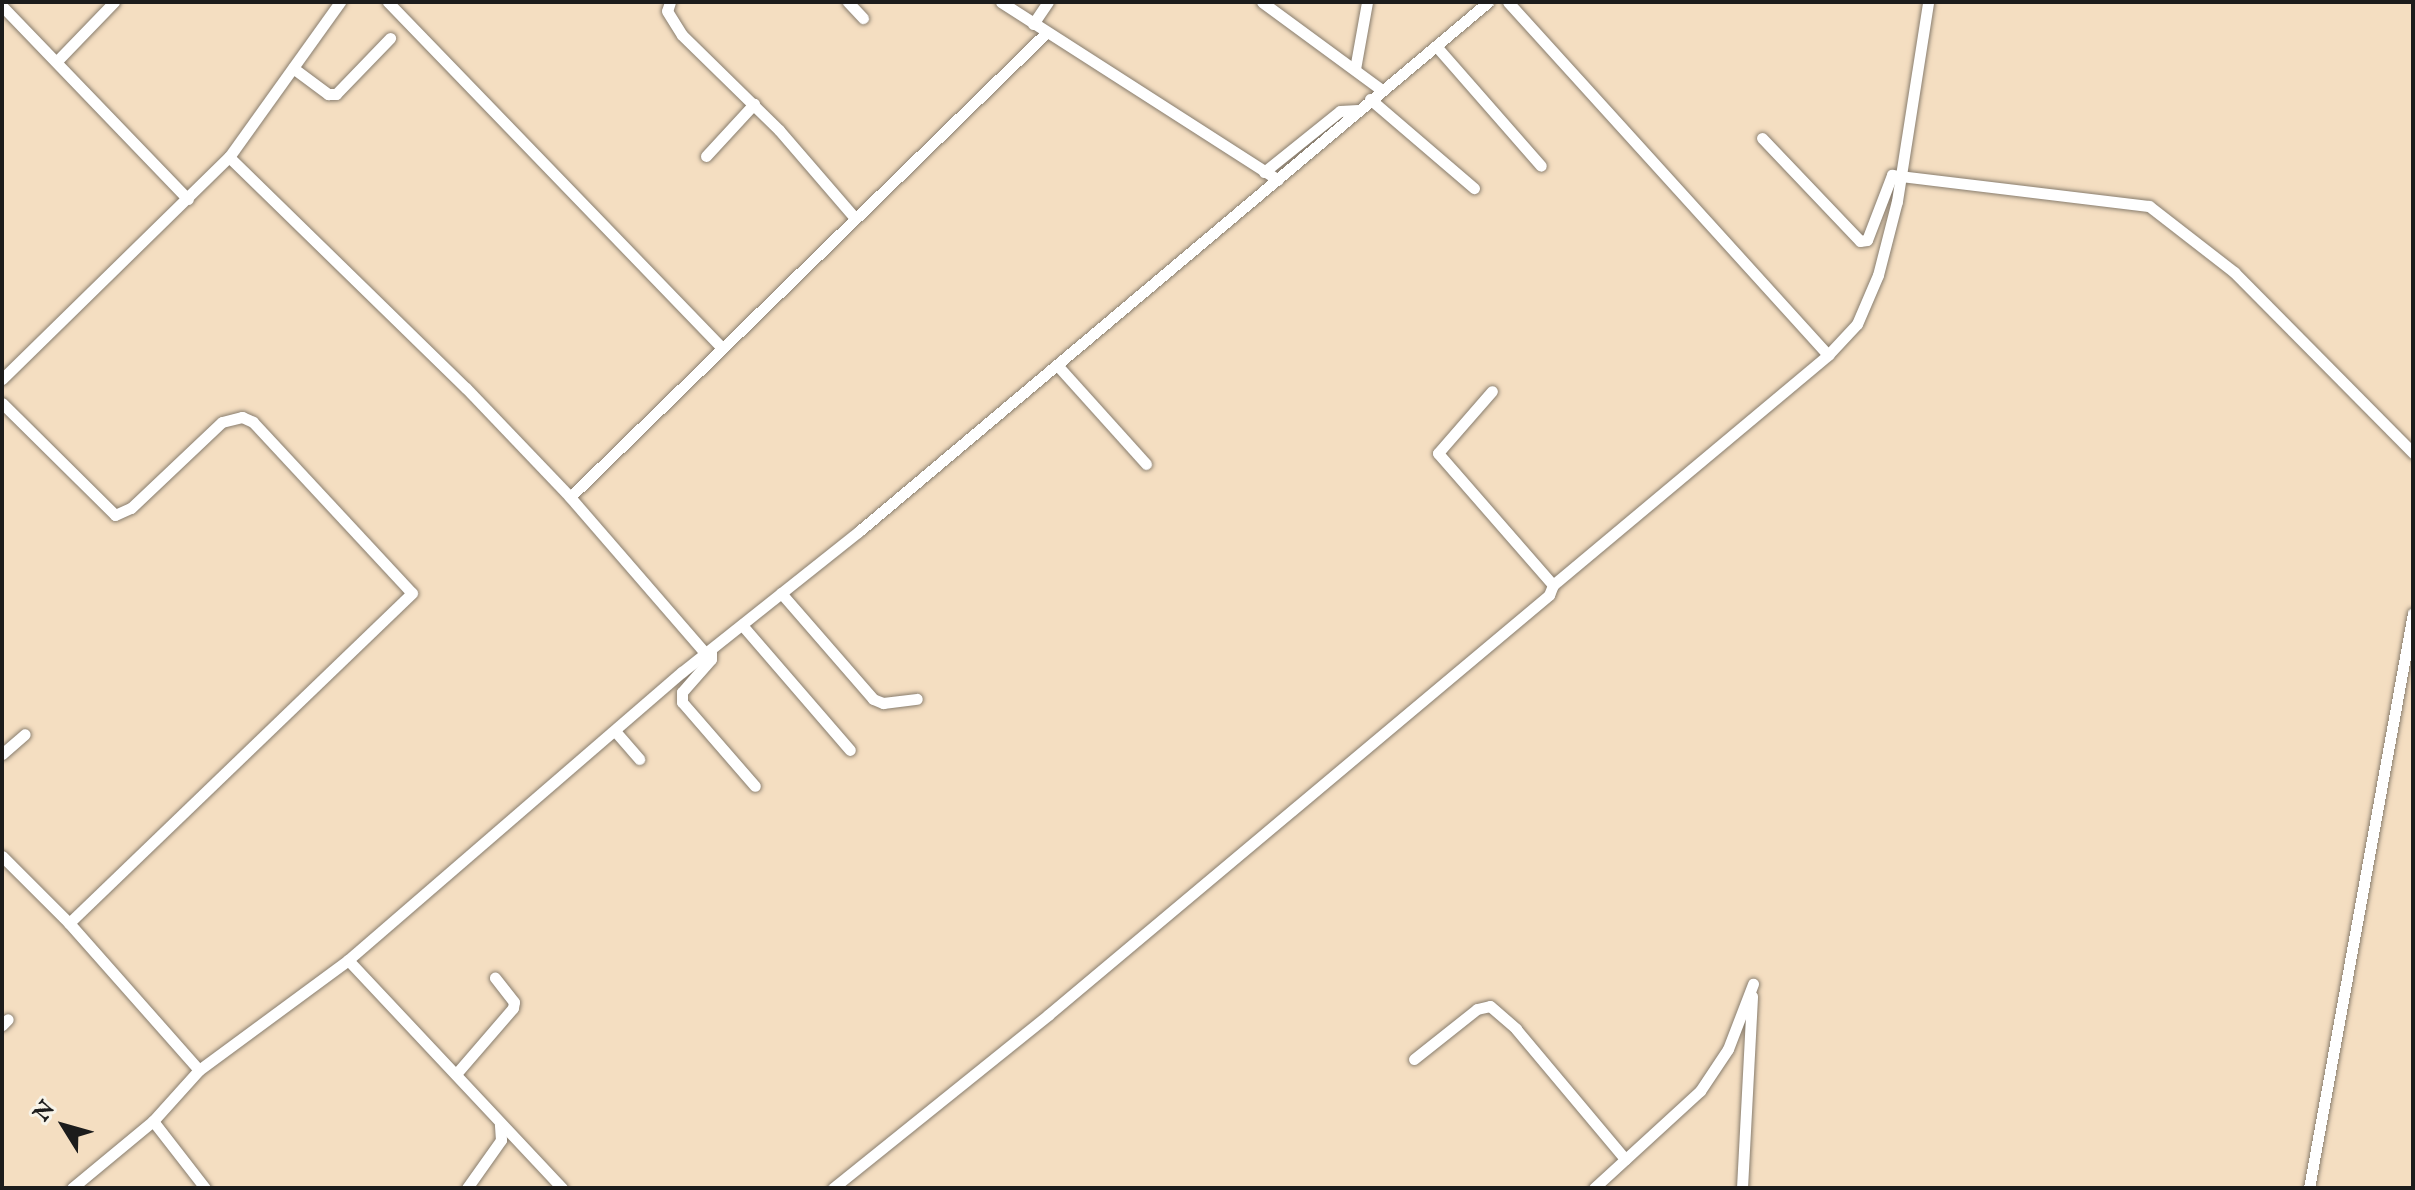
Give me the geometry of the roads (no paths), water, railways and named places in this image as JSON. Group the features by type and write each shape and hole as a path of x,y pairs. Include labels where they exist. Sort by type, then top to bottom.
{"street":[{"path":"57,61 114,2"},
{"path":"2,379 229,157 340,2"},
{"path":"388,2 720,346"},
{"path":"670,2 667,11 682,35 754,104 854,217"},
{"path":"848,2 863,18"},
{"path":"1001,2 1278,180"},
{"path":"1033,24 1048,2"},
{"path":"1262,2 1382,90"},
{"path":"1355,69 1367,2"},
{"path":"72,1188 153,1121 199,1070 348,960 708,652 1057,365 1488,2"},
{"path":"1508,2 1828,355"},
{"path":"833,1188 1518,624 1549,595 1553,585 1828,355 1857,324 1878,275 1902,175 1928,2"},
{"path":"2,6 188,199"},
{"path":"570,497 720,346 1046,33"},
{"path":"293,68 328,94 336,94 390,38"},
{"path":"1436,46 1541,166"},
{"path":"1370,99 1474,188"},
{"path":"706,156 754,104"},
{"path":"1264,172 1340,111 1358,110"},
{"path":"1762,138 1860,241 1867,240 1885,183 1902,175 2158,211 2234,272 2413,453"},
{"path":"229,157 570,497 708,652 711,659 682,692 682,702 755,786"},
{"path":"1057,365 1146,464"},
{"path":"1492,391 1438,453 1553,585"},
{"path":"2,403 115,515 131,508 222,422 242,417 253,422 412,593 69,923"},
{"path":"781,593 877,701 917,699"},
{"path":"2309,1188 2413,613"},
{"path":"742,625 850,750"},
{"path":"615,731 639,759"},
{"path":"2,754 25,734"},
{"path":"2,856 69,923 199,1070"},
{"path":"348,960 562,1188"},
{"path":"456,1074 514,1005 495,978"},
{"path":"1594,1188 1682,1110 1720,1064 1753,984 1742,1188"},
{"path":"1414,1059 1477,1009 1490,1006 1516,1029 1625,1159"},
{"path":"153,1121 205,1188"},
{"path":"467,1188 501,1140 500,1124"}]}
